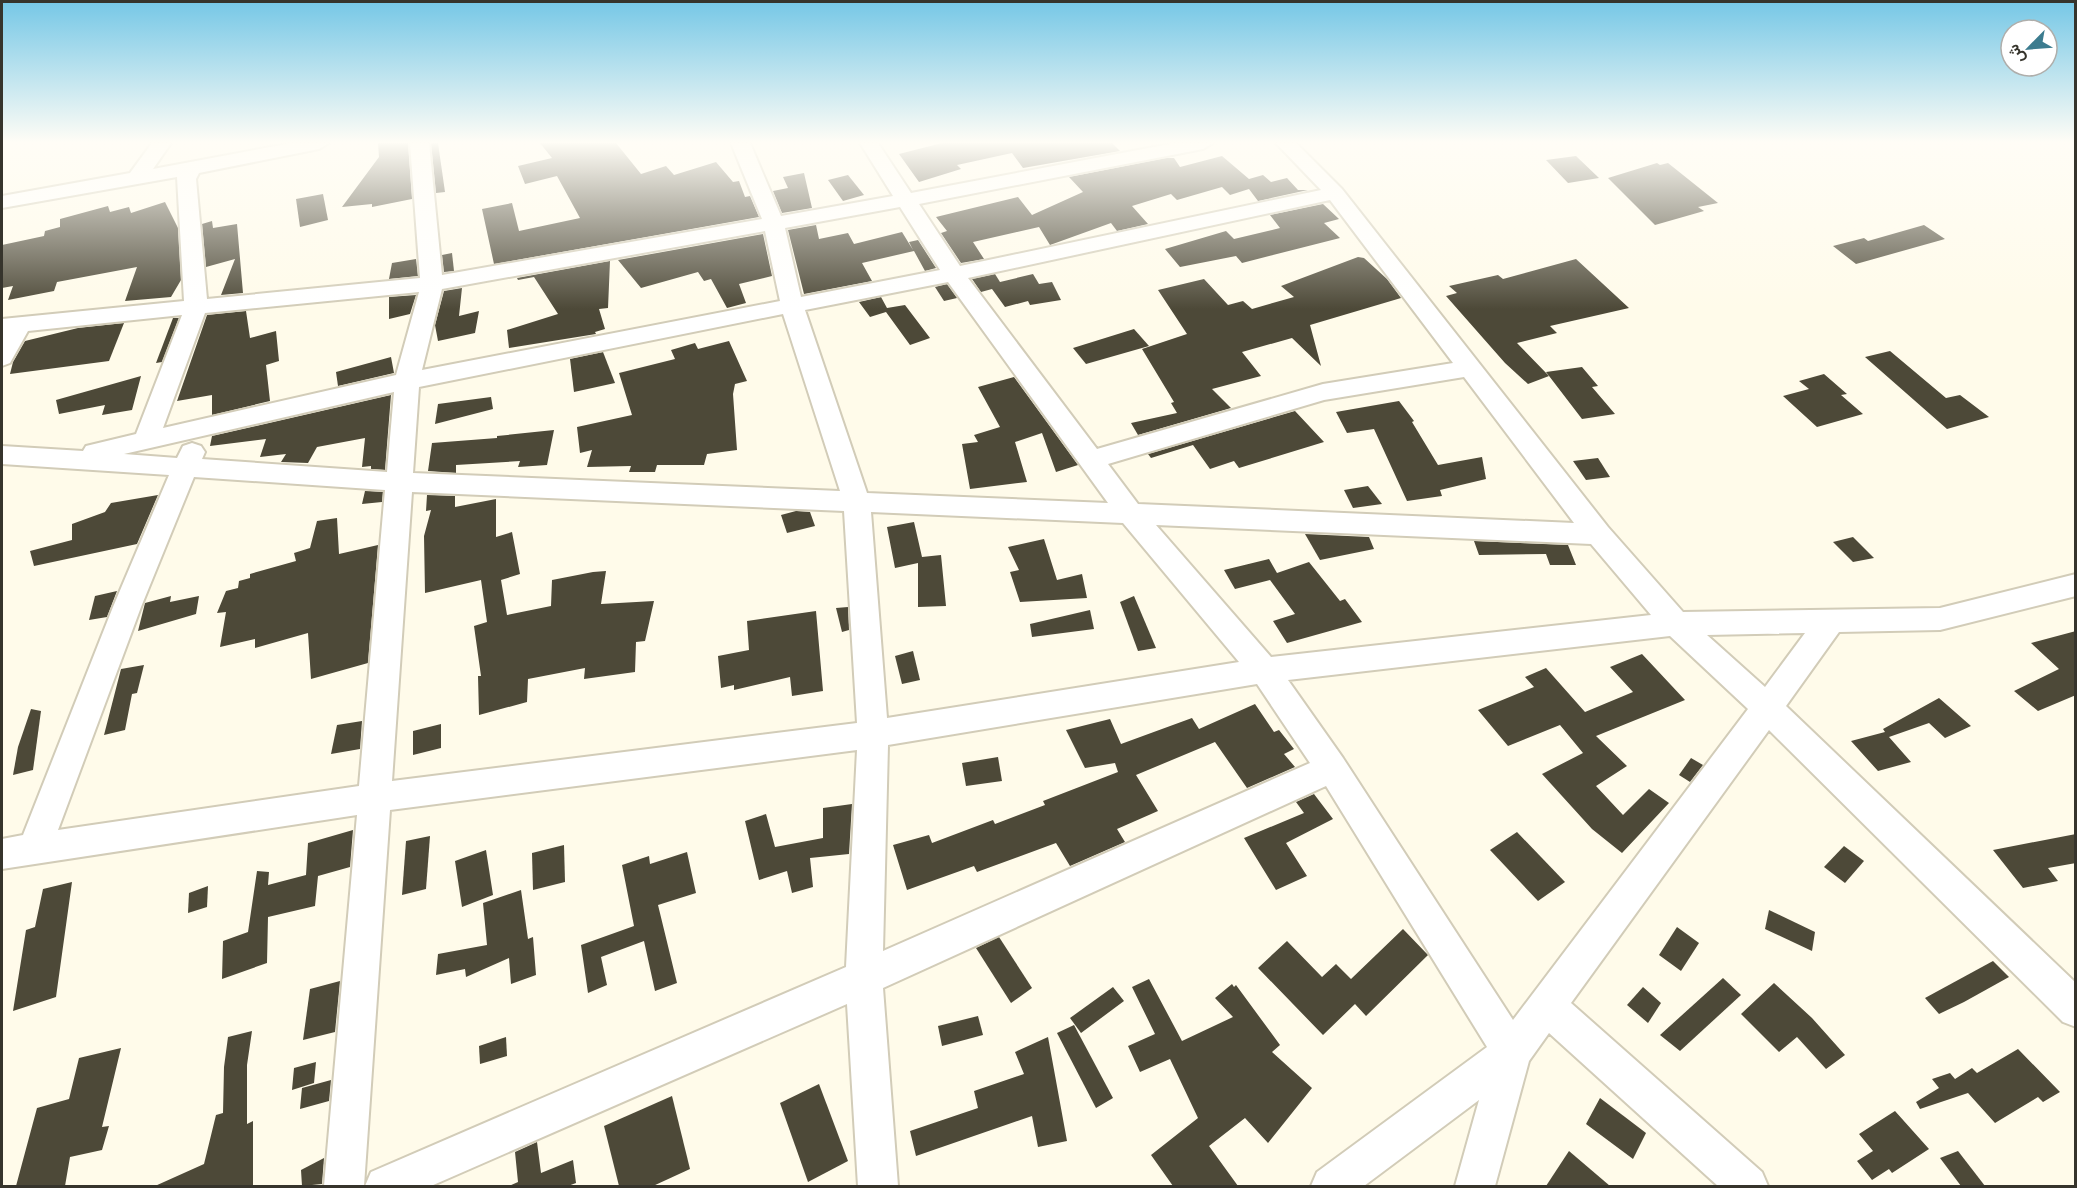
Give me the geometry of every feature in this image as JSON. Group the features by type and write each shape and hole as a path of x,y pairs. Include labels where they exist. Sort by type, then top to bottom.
{"street":[{"path":"2,202 22,198"},
{"path":"146,440 196,308 188,198"},
{"path":"344,1186 407,381 432,284 424,198"},
{"path":"764,198 773,221 792,306 857,501 873,734 864,978 878,1186"},
{"path":"2,358 10,325 432,284 773,221 913,198"},
{"path":"65,459 407,381 954,274 1314,198"},
{"path":"1338,198 1598,534 1676,624 1767,708 2076,1009"},
{"path":"905,200 954,274 1130,513 1264,670 1332,768 1512,1053 1475,1186"},
{"path":"1090,460 1323,392 1470,368"},
{"path":"34,849 184,467 206,427"},
{"path":"2,454 400,482 1598,534"},
{"path":"2,854 373,798 873,734 1264,670 1676,624 1940,619 2076,585"},
{"path":"1331,1186 1512,1053 1831,621"},
{"path":"385,1186 864,978 1332,768"},
{"path":"1546,1006 1748,1186"}],"building":[{"path":"324,198 328,220 300,227 296,199"},
{"path":"348,198 412,198 372,207 372,204 342,207"},
{"path":"569,198 751,198 759,217 494,264 482,209 512,203 519,231 580,218"},
{"path":"776,198 810,198 812,208 782,213"},
{"path":"1012,198 1019,198 1032,215 1069,198 1157,198 1132,206 1148,224 1117,231 1111,223 1050,245 1039,227 973,242 984,259 961,263 941,233 947,231 936,217"},
{"path":"1628,198 1712,198 1718,203 1698,207 1704,211 1655,225"},
{"path":"165,202 178,228 181,280 171,297 125,301 137,267 57,282 54,291 8,300 13,286 2,288 2,245 44,236 45,231 60,227 60,219 108,206 110,212 129,207 131,213"},
{"path":"1323,204 1339,219 1324,223 1340,238 1242,263 1236,256 1180,267 1165,249 1226,231 1234,239 1280,228 1270,215"},
{"path":"212,221 213,228 237,224 243,293 221,295 235,259 206,267 202,224"},
{"path":"816,225 819,239 848,233 854,244 902,232 913,250 909,242 918,240 936,268 925,271 914,251 862,263 872,281 804,294 788,230"},
{"path":"1924,225 1945,239 1856,264 1833,246 1864,238 1868,241"},
{"path":"763,234 772,276 739,284 746,303 727,308 711,279 704,281 698,272 641,288 618,260"},
{"path":"452,253 454,271 444,272 442,255"},
{"path":"1358,257 1364,258 1387,279 1401,298 1310,325 1321,366 1292,338 1242,352 1261,376 1212,389 1231,408 1138,435 1131,423 1177,413 1171,403 1174,402 1142,349 1187,334 1158,290 1204,279 1228,305 1243,301 1252,309 1294,297 1281,286"},
{"path":"416,259 418,276 389,279 392,263"},
{"path":"1576,259 1629,308 1550,326 1557,333 1517,343 1549,376 1528,384 1505,363 1446,296 1457,293 1449,286 1498,275 1503,279"},
{"path":"610,261 608,308 599,309 605,329 595,332 596,334 509,348 507,330 558,314 534,277 518,280 517,278"},
{"path":"995,274 1000,282 1033,274 1039,284 1052,282 1061,300 1030,305 1028,301 1005,307 992,289 981,292 972,279"},
{"path":"947,284 957,298 944,301 935,287"},
{"path":"462,288 459,316 479,311 475,333 438,341 435,325 444,291"},
{"path":"416,295 410,314 389,319 389,297"},
{"path":"881,297 887,308 905,305 930,338 910,345 886,312 870,317 859,302"},
{"path":"246,311 250,338 276,331 279,361 266,365 270,401 212,415 212,395 177,401 207,315"},
{"path":"173,318 179,318 162,362 156,363"},
{"path":"124,323 109,361 10,374 13,362 25,341 78,328"},
{"path":"1134,329 1149,346 1086,364 1073,348"},
{"path":"729,341 747,381 735,384 733,394 737,450 707,454 704,465 657,465 655,472 629,472 631,466 587,467 592,450 580,453 577,427 632,415 619,373 675,359 671,350 695,343 698,349"},
{"path":"1890,351 1946,398 1960,395 1989,417 1947,429 1865,357"},
{"path":"603,352 615,383 574,392 570,359"},
{"path":"391,357 394,373 338,386 336,372"},
{"path":"1582,367 1598,386 1592,387 1615,414 1582,419 1546,372"},
{"path":"1824,374 1847,394 1841,395 1863,414 1817,427 1783,396 1809,389 1799,381"},
{"path":"141,376 132,410 102,415 105,405 59,414 56,400"},
{"path":"1014,377 1078,465 1056,472 1042,433 1015,442 1027,482 970,489 962,444 978,442 974,435 1000,427 978,387"},
{"path":"391,395 385,470 371,469 371,466 362,467 365,438 317,447 308,463 281,462 286,454 260,457 266,439 210,446 212,436"},
{"path":"491,397 493,409 435,424 438,404"},
{"path":"1399,401 1414,421 1412,422 1438,465 1482,457 1486,479 1440,490 1442,496 1407,501 1374,429 1347,433 1336,412"},
{"path":"1295,411 1324,442 1239,468 1234,461 1210,469 1193,445 1151,458 1148,454"},
{"path":"554,430 547,465 518,467 520,461 456,465 456,473 428,471 432,443 497,438 497,436"},
{"path":"1598,458 1610,477 1586,480 1573,461"},
{"path":"1368,486 1382,504 1353,508 1344,490"},
{"path":"365,491 383,492 382,502 362,504"},
{"path":"158,495 137,544 34,566 30,551 72,540 72,524 105,512 111,503"},
{"path":"427,495 455,496 455,507 496,499 496,537 512,532 520,574 501,580 507,615 551,606 552,580 593,572 606,571 601,604 654,601 645,641 636,642 635,672 584,679 585,668 528,679 527,702 479,715 478,676 481,676 474,626 487,622 481,580 425,593 424,536 431,510 426,511"},
{"path":"796,511 810,512 815,526 787,533 781,515"},
{"path":"337,518 339,554 378,545 368,663 311,679 308,633 255,648 255,639 220,647 226,612 217,613 226,591 238,588 239,581 250,578 250,574 296,561 294,553 310,548 317,521"},
{"path":"914,522 922,557 941,555 946,606 918,607 918,563 895,568 887,527"},
{"path":"1305,534 1369,537 1374,549 1320,560"},
{"path":"1853,537 1874,558 1853,562 1833,542"},
{"path":"1044,539 1057,580 1082,574 1087,598 1020,602 1010,572 1019,570 1008,547"},
{"path":"1474,541 1568,545 1576,565 1550,565 1546,554 1479,555"},
{"path":"1269,559 1277,573 1309,562 1340,601 1345,599 1362,622 1287,643 1273,621 1295,614 1270,580 1235,589 1224,570"},
{"path":"117,591 107,617 89,620 95,596"},
{"path":"171,596 170,602 199,596 196,614 138,631 145,603"},
{"path":"1134,596 1156,648 1138,651 1120,602"},
{"path":"848,607 849,630 842,632 836,608"},
{"path":"1090,610 1094,629 1032,637 1030,624"},
{"path":"816,611 823,691 792,696 790,677 734,690 734,685 721,688 718,656 749,650 747,621"},
{"path":"2076,631 2076,695 2038,711 2014,691 2059,669 2031,643"},
{"path":"913,651 920,680 902,684 895,656"},
{"path":"1642,654 1685,700 1596,736 1627,766 1596,786 1623,815 1649,789 1669,803 1622,853 1592,829 1542,774 1583,753 1560,725 1508,746 1478,710 1534,687 1525,677 1546,668 1585,712 1633,692 1610,667"},
{"path":"144,665 137,693 132,694 125,730 104,735 121,669"},
{"path":"1939,698 1971,726 1945,738 1929,723 1889,737 1911,762 1878,771 1851,741 1885,732 1883,729"},
{"path":"1255,704 1274,732 1279,730 1294,749 1284,754 1295,767 1247,788 1215,742 1136,775 1158,811 1117,829 1125,842 1070,866 1056,843 977,872 974,866 907,890 893,845 929,835 932,843 993,820 995,824 1045,805 1043,801 1118,772 1115,763 1085,768 1066,730 1110,719 1121,744 1192,718 1199,729"},
{"path":"31,709 41,711 33,770 13,775 18,747"},
{"path":"362,721 360,749 331,754 337,725"},
{"path":"441,724 441,748 413,755 413,731"},
{"path":"998,757 1002,781 966,786 962,763"},
{"path":"1691,758 1703,765 1690,782 1679,775"},
{"path":"1314,794 1333,819 1286,843 1307,876 1276,890 1244,838 1304,813 1296,802"},
{"path":"852,804 849,854 810,858 813,887 792,893 787,871 759,880 745,821 766,814 775,847 823,838 823,808"},
{"path":"353,830 350,867 318,876 315,906 268,917 267,963 222,979 223,941 248,932 257,871 269,872 268,885 306,875 308,843"},
{"path":"1517,832 1565,882 1538,901 1490,850"},
{"path":"2076,834 2076,863 2048,868 2058,881 2023,888 1993,850"},
{"path":"430,836 426,889 402,895 406,841"},
{"path":"564,845 565,882 533,890 532,853"},
{"path":"1844,846 1864,861 1845,883 1824,867"},
{"path":"486,850 493,895 462,907 455,861"},
{"path":"687,852 696,893 658,905 677,983 655,991 644,941 601,957 607,985 588,993 581,945 634,926 622,865 649,856 650,864"},
{"path":"72,882 56,997 13,1011 26,930 35,927 43,889"},
{"path":"208,886 207,907 188,913 189,893"},
{"path":"521,890 528,939 533,937 536,975 511,984 509,958 466,977 465,969 436,975 438,954 487,945 483,903"},
{"path":"1769,910 1815,932 1812,951 1765,929"},
{"path":"1677,927 1699,943 1681,971 1659,955"},
{"path":"1403,929 1428,955 1366,1016 1355,1004 1323,1035 1258,968 1287,941 1322,977 1336,964 1351,979"},
{"path":"999,937 1032,988 1011,1003 976,948"},
{"path":"1993,961 2009,977 1939,1014 1925,998"},
{"path":"1723,978 1741,995 1680,1051 1660,1035"},
{"path":"1149,979 1182,1041 1233,1017 1215,998 1232,984 1234,987 1236,985 1280,1045 1272,1052 1312,1088 1268,1143 1245,1118 1209,1146 1238,1186 1173,1186 1151,1155 1198,1118 1170,1059 1140,1072 1128,1046 1155,1034 1132,987"},
{"path":"340,981 335,1032 303,1040 310,989"},
{"path":"1774,983 1812,1018 1845,1055 1826,1069 1797,1037 1779,1052 1741,1014"},
{"path":"1113,987 1124,1001 1081,1033 1070,1018"},
{"path":"1643,987 1661,1003 1648,1023 1627,1005"},
{"path":"978,1016 983,1035 942,1046 938,1026"},
{"path":"1074,1025 1113,1098 1096,1108 1057,1033"},
{"path":"252,1031 247,1065 247,1124 253,1121 253,1186 155,1186 204,1164 216,1115 223,1113 224,1067 228,1037"},
{"path":"506,1037 507,1056 480,1064 479,1046"},
{"path":"1048,1037 1067,1141 1038,1147 1032,1116 916,1156 910,1131 978,1108 974,1091 1024,1074 1015,1052"},
{"path":"121,1048 102,1127 109,1126 102,1150 70,1157 65,1186 16,1186 37,1108 69,1099 79,1058"},
{"path":"2018,1049 2060,1092 2043,1102 2038,1097 1995,1123 1968,1093 1920,1109 1916,1102 1939,1088 1932,1079 1950,1073 1955,1079 1972,1068 1977,1073"},
{"path":"316,1062 314,1083 292,1090 294,1068"},
{"path":"331,1080 329,1101 300,1109 302,1088"},
{"path":"819,1084 848,1161 808,1182 780,1103"},
{"path":"672,1096 690,1169 653,1186 619,1186 604,1126"},
{"path":"1600,1098 1646,1133 1633,1159 1586,1124"},
{"path":"1895,1111 1929,1149 1892,1173 1889,1169 1872,1180 1857,1161 1873,1151 1859,1134"},
{"path":"537,1142 541,1173 573,1160 576,1183 568,1186 509,1186 518,1182 515,1152"},
{"path":"1569,1151 1610,1186 1546,1186"},
{"path":"1958,1151 1985,1186 1961,1186 1940,1158"},
{"path":"324,1158 322,1184 302,1186 301,1170"}]}
